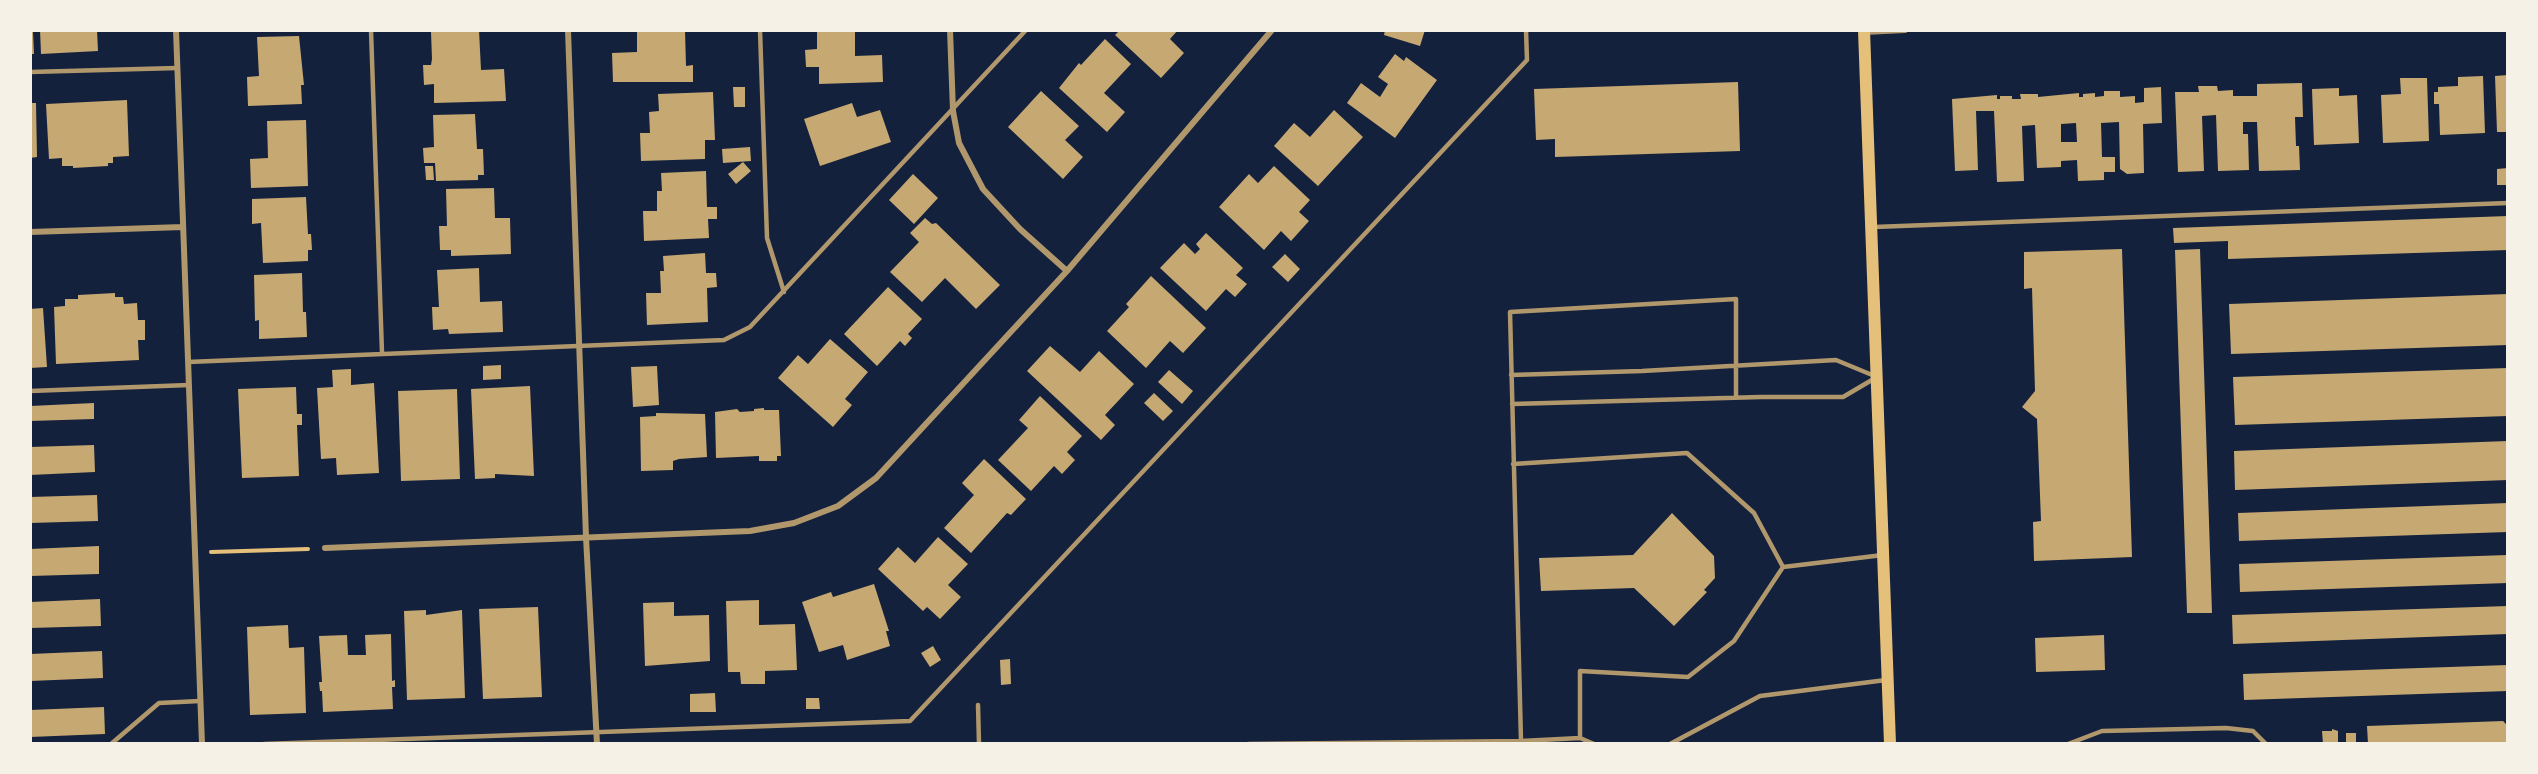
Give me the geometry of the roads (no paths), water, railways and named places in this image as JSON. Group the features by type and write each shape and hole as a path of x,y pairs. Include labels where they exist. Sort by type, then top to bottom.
{"main road":[{"path":"1864,31 1890,744"}],"street":[{"path":"176,30 202,744"},
{"path":"568,30 586,537 597,744"},
{"path":"950,30 953,111 959,143 983,189 1020,230 1067,271"},
{"path":"325,548 750,531 794,523 838,506 876,478 1067,271 1272,30"},
{"path":"1864,31 1905,30"},
{"path":"30,232 183,227"}],"lane":[{"path":"371,30 382,354"},
{"path":"760,30 767,237 784,292"},
{"path":"188,362 724,340 750,327 1026,30"},
{"path":"264,744 910,722 1527,60 1526,30"},
{"path":"30,72 177,68"},
{"path":"1871,227 2508,204"},
{"path":"1521,743 1510,312 1736,299 1736,398"},
{"path":"1511,375 1642,372 1836,360 1877,376"},
{"path":"1512,404 1842,397 1877,376"},
{"path":"30,391 189,385"},
{"path":"1514,465 1687,453 1754,513 1783,567"},
{"path":"1580,738 1580,671 1688,677 1734,641 1783,567 1883,555"},
{"path":"1670,744 1760,696 1887,680"},
{"path":"111,744 159,703 200,701"},
{"path":"978,705 979,744"},
{"path":"2068,744 2102,731 2226,728 2253,731 2266,743"},
{"path":"1247,744 1521,743 1580,738 1594,744"}]}
